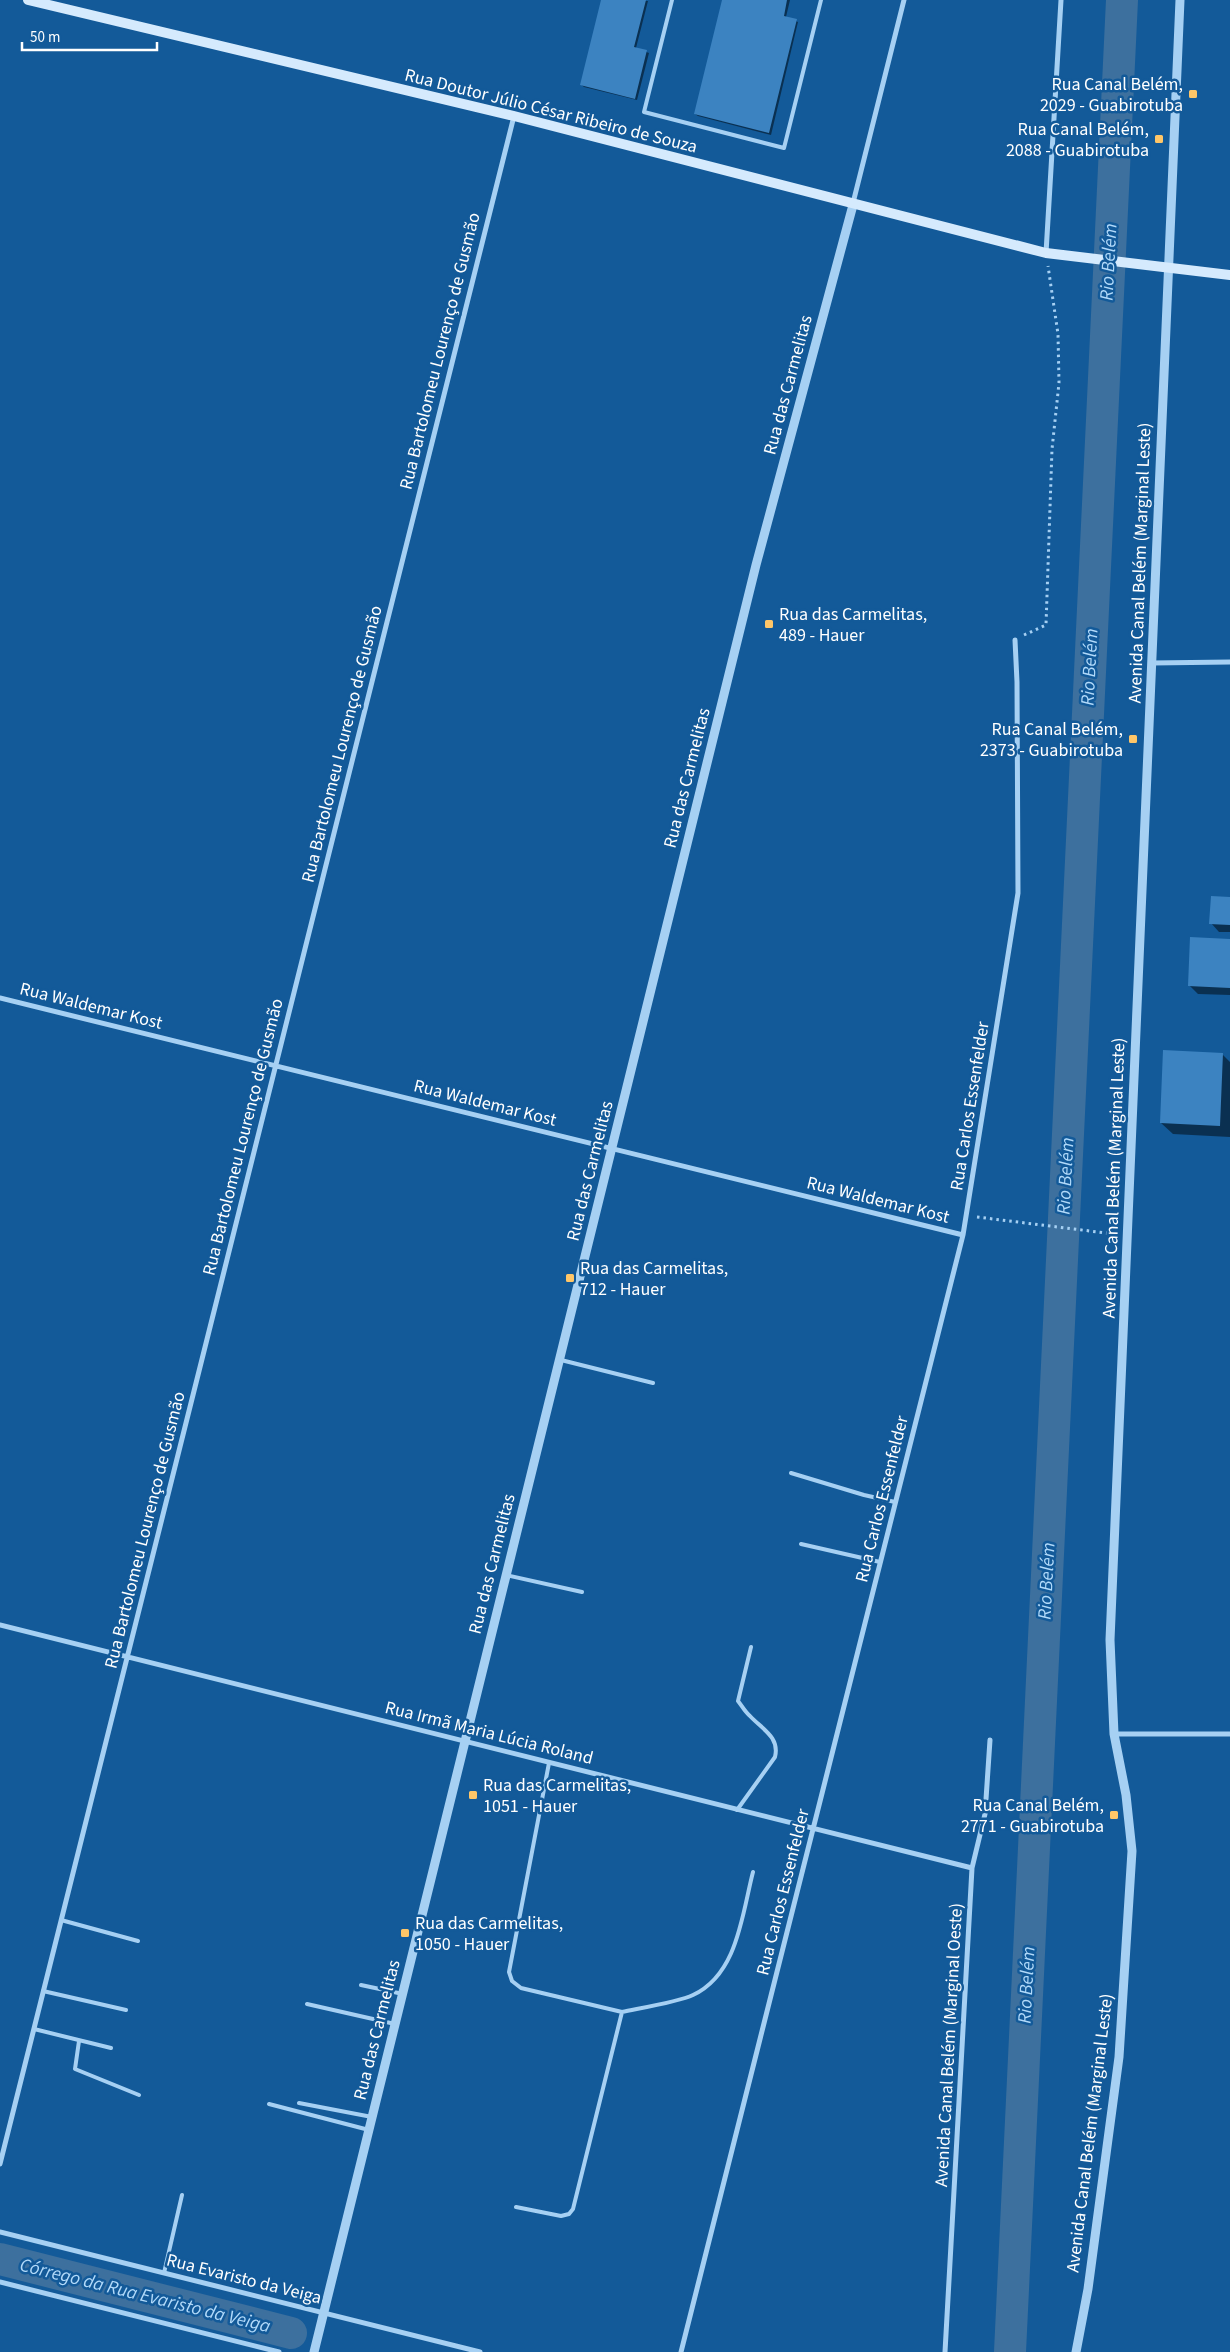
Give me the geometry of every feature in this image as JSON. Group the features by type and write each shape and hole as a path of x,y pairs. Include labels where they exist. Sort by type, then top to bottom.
{"main road":[{"name":"Rua Doutor Júlio César Ribeiro de Souza","path":"28,0 514,116 852,205 1046,253 1230,275"}],"street":[{"name":"Rua das Carmelitas","path":"314,2352 756,565 852,205 904,0"},
{"path":"1046,253 1060,0"},
{"name":"Avenida Canal Belém (Marginal Leste)","path":"1076,2352 1088,2289 1119,2057 1132,1852 1126,1794 1114,1734 1110,1640 1180,0"},
{"name":"Rua Bartolomeu Lourenço de Gusmão","path":"0,2164 514,116"},
{"name":"Rua Carlos Essenfelder","path":"681,2352 966,1216 1018,893 1017,682 1015,640"},
{"path":"1152,663 1230,662"},
{"name":"Rua Waldemar Kost","path":"0,998 962,1235"},
{"name":"Rua Irmã Maria Lúcia Roland","path":"0,1625 972,1868"},
{"path":"1114,1734 1230,1734"},
{"name":"Avenida Canal Belém (Marginal Oeste)","path":"945,2352 972,1868 984,1814 990,1740"},
{"name":"Rua Evaristo da Veiga","path":"0,2232 480,2352"},
{"path":"0,2282 280,2352"}],"lane":[{"path":"672,0 644,112 784,148 820,0"},
{"path":"560,1360 653,1384"},
{"path":"791,1473 864,1495 895,1502"},
{"path":"801,1544 880,1562"},
{"path":"506,1575 582,1592"},
{"path":"737,1810 775,1757 776,1751 775,1741 749,1716 738,1701 751,1647"},
{"path":"549,1763 509,1972 512,1981 521,1988 622,2012 693,1995 714,1980 731,1957 753,1872"},
{"path":"61,1920 138,1941"},
{"path":"361,1985 403,1994"},
{"path":"43,1991 126,2010"},
{"path":"307,2004 395,2024"},
{"path":"516,2207 562,2216 569,2214 574,2209 622,2012"},
{"path":"34,2029 110,2048"},
{"path":"79,2041 75,2069 139,2095"},
{"path":"299,2102 372,2117"},
{"path":"269,2104 369,2130"},
{"path":"164,2273 182,2195"}],"path":[{"path":"1015,640 1046,625 1052,449 1059,383 1058,334 1046,253"},
{"path":"966,1216 1128,1235"}],"building":[{"path":"601,0 646,0 634,47 647,50 635,99 580,85"},
{"path":"722,0 787,0 784,16 797,19 769,133 694,114"},
{"path":"1211,896 1230,897 1230,925 1209,924"},
{"path":"1190,937 1230,939 1230,988 1188,986"},
{"path":"1163,1050 1223,1053 1220,1126 1160,1123"}],"waterway":[{"name":"Rio Belém","path":"1010,2352 1122,0"},
{"name":"Córrego da Rua Evaristo da Veiga","path":"0,2259 291,2333"}],"place":[{"name":"Rua Canal Belém, 2029 - Guabirotuba","path":"1193,94"},
{"name":"Rua Canal Belém, 2088 - Guabirotuba","path":"1159,139"},
{"name":"Rua das Carmelitas, 489 - Hauer","path":"769,624"},
{"name":"Rua Canal Belém, 2373 - Guabirotuba","path":"1133,739"},
{"name":"Rua das Carmelitas, 712 - Hauer","path":"570,1278"},
{"name":"Rua das Carmelitas, 1051 - Hauer","path":"473,1795"},
{"name":"Rua Canal Belém, 2771 - Guabirotuba","path":"1114,1815"},
{"name":"Rua das Carmelitas, 1050 - Hauer","path":"405,1933"}]}
